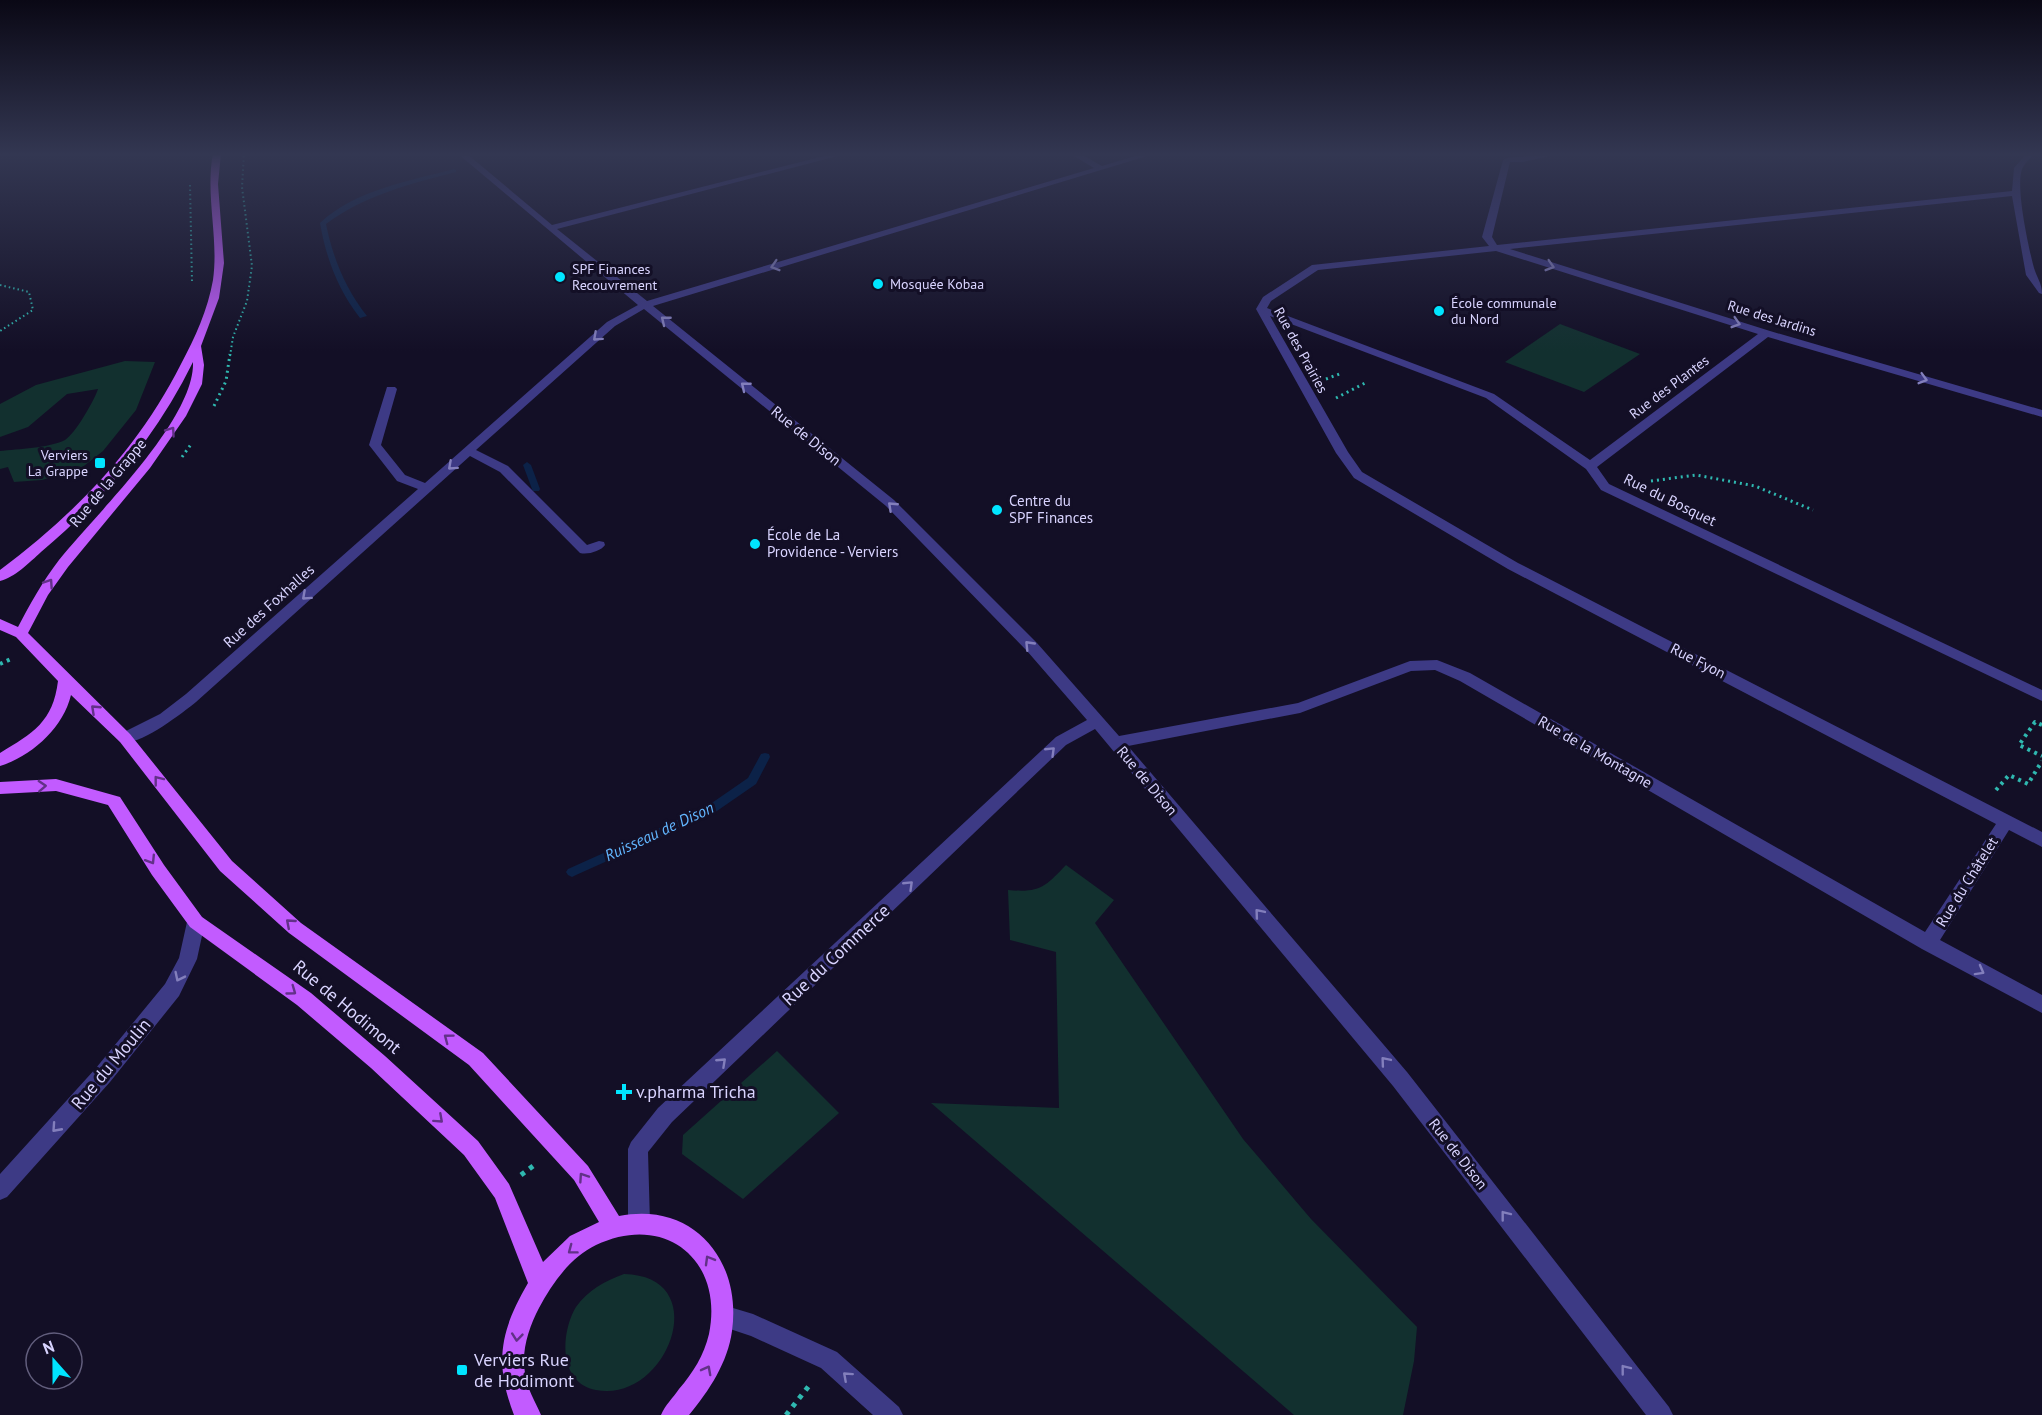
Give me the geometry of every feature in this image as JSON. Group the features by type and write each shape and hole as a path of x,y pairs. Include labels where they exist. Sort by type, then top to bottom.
{"main road":[{"name":"Rue de la Grappe","path":"0,577 70,521 130,457 174,393 212,308 219,271 215,219"},
{"name":"Rue de la Grappe","path":"21,634 46,588 63,564 146,465 182,414 196,384 199,365 196,346"},
{"name":"Rue de Hodimont","path":"0,624 21,634 125,738 226,866 295,928 476,1059 581,1173 614,1227"},
{"path":"0,760 43,732 58,716 65,699 65,680"},
{"name":"Rue de Hodimont","path":"0,788 56,785 114,801 158,870 196,922 304,999 378,1062 471,1148 502,1191 527,1248 539,1283"},
{"path":"529,1415 525,1412 513,1371 518,1326 539,1283 560,1258 586,1239 614,1227 639,1222 674,1228 702,1247 719,1277 723,1316 716,1353 697,1388 673,1415"}],"street":[{"name":"Rue de Dison","path":"538,219 890,503 1032,647 1400,1079 1661,1415"},
{"path":"549,228 584,219"},
{"name":"Rue des Foxhalles","path":"125,738 165,718 191,698 611,324 627,313 646,305 931,219"},
{"path":"1492,219 1487,237 1494,247"},
{"name":"Rue des Prairies","path":"1358,475 1342,453 1261,309 1267,299 1315,267 1764,219"},
{"path":"2020,219 2031,275 2042,291"},
{"name":"Rue des Jardins","path":"1494,247 1510,254 1766,333 2042,414"},
{"name":"Rue du Bosquet","path":"1261,309 1490,396 1590,466 1605,487 2042,696"},
{"name":"Rue des Plantes","path":"1590,466 1766,333"},
{"path":"391,389 375,445 401,478 427,488"},
{"path":"468,451 504,470 585,550 599,545"},
{"name":"Rue Fyon","path":"1358,475 1514,566 2042,840"},
{"name":"Rue de la Grappe","path":"0,570 16,566"},
{"name":"Rue de la Montagne","path":"1114,743 1300,708 1410,666 1437,665 1476,683 1928,943 2042,1005"},
{"name":"Rue du Commerce","path":"639,1222 638,1149 665,1115 1061,741 1097,721"},
{"name":"Rue du Châtelet","path":"1928,943 2006,821"},
{"name":"Rue du Moulin","path":"0,1190 104,1075 172,990 188,959 196,922"},
{"path":"723,1316 753,1326 829,1360 891,1415"}],"path":[{"path":"190,219 193,267 190,290"},
{"path":"0,285 29,292 33,310 0,331"},
{"path":"1322,380 1342,373"},
{"path":"1335,399 1367,382"},
{"path":"1643,477 1653,482 1696,475 1755,486 1813,510"},
{"path":"2006,821 1991,796 2009,775 2028,784 2042,759 2019,745 2035,722 2042,725"},
{"path":"502,1191 556,1147"},
{"path":"786,1415 829,1360"}],"green space":[{"path":"1560,324 1640,354 1584,392 1505,362"},
{"path":"125,361 155,362 136,410 103,451 80,469 42,480 14,482 8,467 0,469 0,451 58,443 69,437 84,417 98,389 67,394 28,427 0,437 0,404 36,385"},
{"path":"1066,865 1114,900 1095,923 1243,1139 1311,1219 1417,1327 1414,1361 1403,1415 1294,1415 931,1103 1059,1108 1056,952 1010,940 1008,890 1028,890 1041,887 1053,879"},
{"path":"777,1051 839,1113 743,1199 682,1154 683,1135"},
{"path":"624,1274 652,1280 668,1295 674,1315 671,1338 660,1360 643,1378 621,1389 596,1390 584,1386 569,1368 566,1356 567,1330 576,1307 591,1291"}],"waterway":[{"name":"Ruisseau de Dison","path":"329,219 323,223 328,247 342,285 363,316"},
{"name":"Ruisseau de Dison","path":"527,465 536,489"},
{"name":"Ruisseau de Dison","path":"572,872 710,810 752,781 765,757"}],"place":[{"name":"SPF Finances Recouvrement","path":"560,277"},
{"name":"Mosquée Kobaa","path":"878,284"},
{"name":"École communale du Nord","path":"1439,311"},
{"name":"Verviers La Grappe","path":"100,463"},
{"name":"Centre du SPF Finances","path":"997,510"},
{"name":"École de La Providence - Verviers","path":"755,544"},
{"name":"v.pharma Tricha","path":"624,1092"},
{"name":"Verviers Rue de Hodimont","path":"462,1370"}]}
